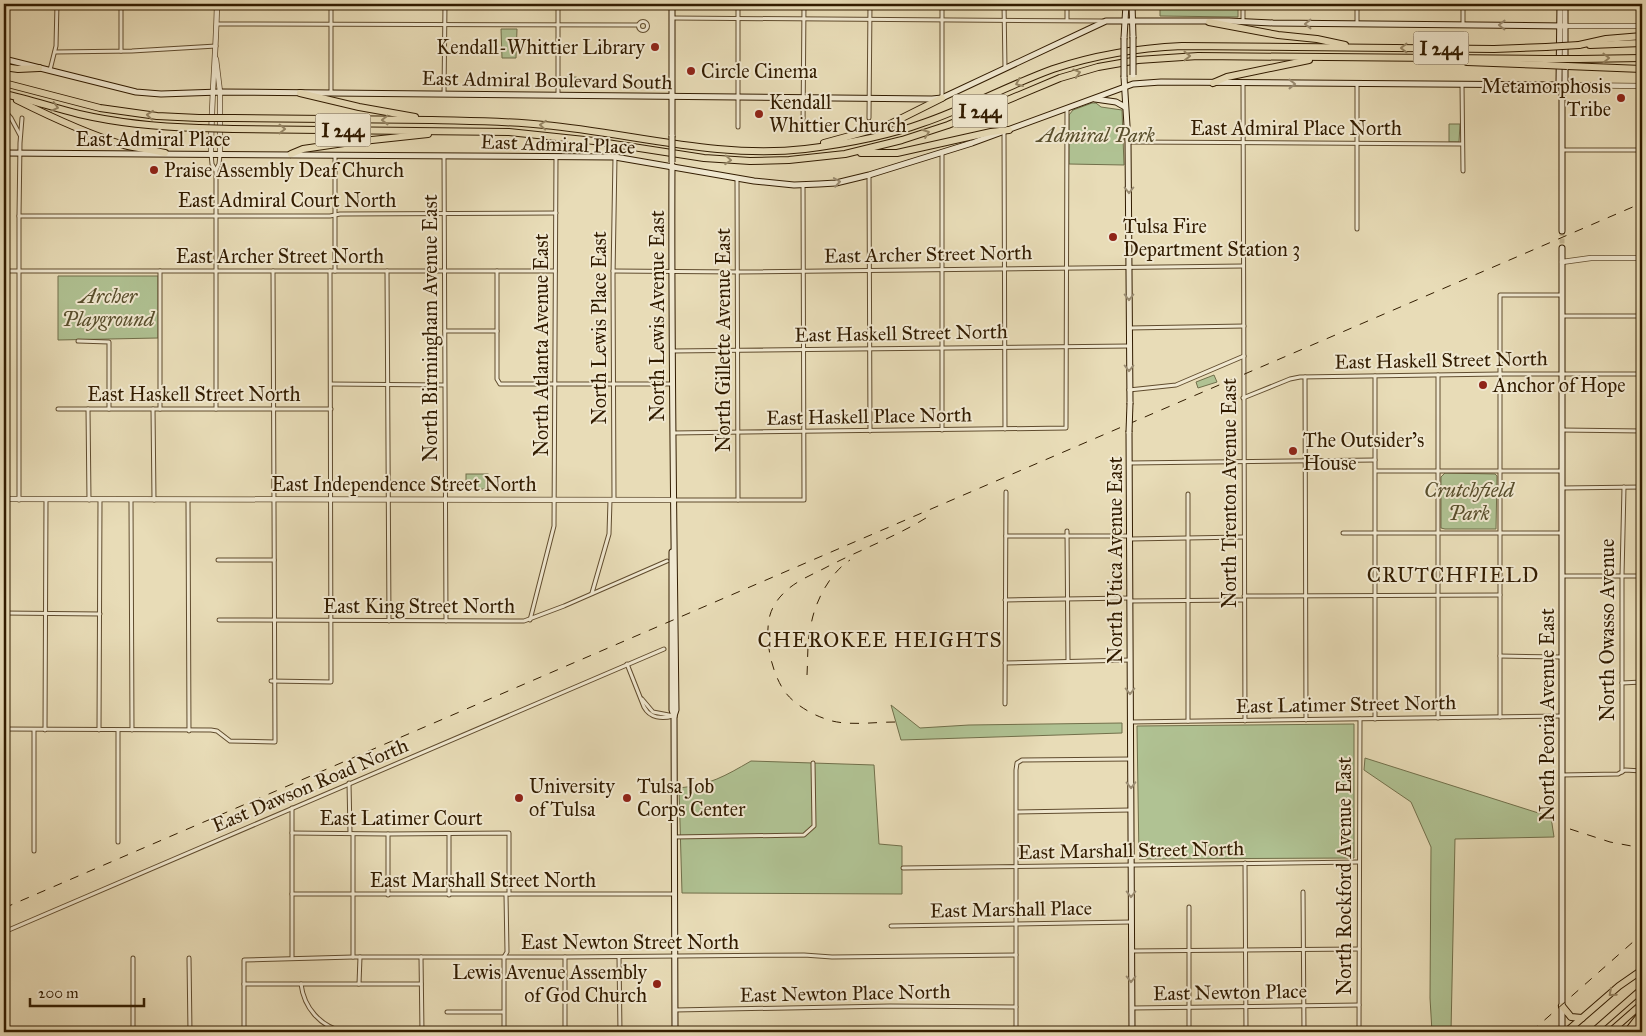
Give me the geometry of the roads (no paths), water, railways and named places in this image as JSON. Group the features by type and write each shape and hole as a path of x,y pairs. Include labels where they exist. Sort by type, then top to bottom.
{"highway":[{"path":"1209,22 1278,35 1318,39 1359,48"},
{"path":"1579,45 1606,39 1642,36"},
{"name":"I 244","path":"4,83 100,108 156,116 498,122 548,125 719,149 754,151 801,149 849,143 901,130 953,112 1054,69 1115,53 1145,48 1182,46 1494,49 1642,43"},
{"name":"I 244","path":"6,94 78,114 137,124 198,128 509,132 564,137 730,160 790,160 845,154 922,134 1060,78 1115,63 1174,56 1441,58 1546,62"},
{"path":"1213,83 1227,78 1322,57"},
{"path":"1546,62 1579,58 1642,57"},
{"path":"1546,62 1642,70"},
{"path":"4,67 18,69 39,68"},
{"path":"300,93 359,107 434,120"},
{"path":"6,94 48,116 102,137 122,144 165,153"},
{"path":"801,149 875,129 925,108 942,98"},
{"path":"292,154 303,149 453,130"},
{"path":"845,154 897,153 990,132 1007,131"},
{"path":"1566,1032 1619,986 1642,970"},
{"path":"1593,1032 1642,989"},
{"path":"1610,1032 1642,1004"},
{"path":"1562,1006 1571,1017 1583,1018"},
{"path":"1627,1032 1642,1013"}],"main road":[{"name":"North Lewis Avenue East","path":"672,4 672,433 676,613 676,710 674,716 675,1032"},
{"name":"North Utica Avenue East","path":"1126,4 1124,87 1128,142 1132,1032"},
{"path":"1132,4 1133,84"},
{"path":"1560,4 1565,83 1562,85 1562,231"},
{"path":"1562,26 1565,4"},
{"path":"1106,21 1562,26"},
{"name":"East Admiral Boulevard South","path":"4,59 136,92 161,94 220,92 869,99 942,98 1106,21"},
{"path":"1124,87 1133,84 1161,82 1562,85"},
{"name":"East Admiral Place","path":"4,153 615,157 672,164 770,184 803,185 836,183 869,175 1007,131 1124,87"},
{"path":"1094,98 1116,102 1125,107"},
{"name":"North Peoria Avenue East","path":"1562,248 1562,1032"}],"street":[{"path":"50,71 55,52 57,4"},
{"path":"121,4 121,51"},
{"path":"216,409 216,171 220,154 220,92 216,58 217,4"},
{"path":"331,93 332,4"},
{"path":"444,94 445,4"},
{"path":"558,4 558,96"},
{"path":"738,4 738,127"},
{"path":"804,4 804,128"},
{"path":"869,118 870,4"},
{"path":"942,4 942,98"},
{"path":"1004,4 1005,69"},
{"path":"1067,4 1067,20"},
{"path":"1243,4 1243,22"},
{"path":"1357,4 1357,24"},
{"path":"1463,4 1463,25"},
{"path":"673,18 1106,21"},
{"path":"216,24 638,25"},
{"path":"1562,26 1642,26"},
{"path":"55,52 216,46"},
{"path":"216,58 212,92 211,153 212,164 216,171"},
{"name":"North Trenton Avenue East","path":"1243,83 1245,721"},
{"path":"1357,84 1357,228"},
{"path":"1462,85 1463,171"},
{"path":"1562,85 1642,86"},
{"path":"1067,108 1067,346"},
{"path":"4,110 11,118 20,136"},
{"path":"19,500 18,272 19,153 22,118"},
{"path":"1005,429 1004,268 1007,131"},
{"name":"East Admiral Place North","path":"1128,142 1462,144"},
{"path":"1562,150 1642,150"},
{"path":"942,152 942,430"},
{"path":"273,681 332,682 331,384 335,155"},
{"name":"North Birmingham Avenue East","path":"444,155 446,621"},
{"name":"North Atlanta Avenue East","path":"530,620 554,532 556,156"},
{"name":"North Lewis Place East","path":"592,593 609,534 612,499 615,157"},
{"path":"869,175 870,431"},
{"name":"North Gillette Avenue East","path":"738,179 738,500"},
{"path":"803,185 804,432"},
{"name":"East Admiral Court North","path":"19,216 556,213"},
{"path":"1562,262 1591,258 1642,258"},
{"name":"East Archer Street North","path":"614,271 738,272 1243,266"},
{"name":"East Archer Street North","path":"4,271 556,271"},
{"path":"160,271 160,409"},
{"path":"4,729 217,731 230,740 275,742 273,681 275,620 274,271"},
{"path":"387,271 389,621"},
{"path":"497,271 498,384 672,384"},
{"path":"1500,717 1500,295 1562,295"},
{"path":"1562,316 1642,316"},
{"path":"1129,328 1244,326"},
{"path":"444,331 497,331"},
{"path":"78,342 109,342 109,409"},
{"name":"East Haskell Place North","path":"672,433 1066,428 1067,346"},
{"name":"East Haskell Street North","path":"672,351 1129,346"},
{"path":"1129,390 1176,386 1244,356"},
{"name":"East Haskell Street North","path":"1243,398 1290,379 1305,377 1642,374"},
{"path":"1438,375 1438,718"},
{"path":"1375,376 1375,719"},
{"path":"1305,377 1306,720"},
{"path":"331,384 444,384"},
{"name":"East Haskell Street North","path":"58,409 331,409"},
{"path":"88,409 89,500"},
{"path":"153,409 154,500"},
{"path":"1562,430 1642,431"},
{"name":"East Independence Street North","path":"4,500 804,500 804,432"},
{"path":"1130,463 1376,460"},
{"path":"1376,470 1562,471"},
{"name":"North Owasso Avenue","path":"1622,772 1624,487"},
{"path":"1562,488 1642,488"},
{"path":"1005,704 1006,492"},
{"path":"1188,494 1188,721"},
{"path":"45,730 46,500"},
{"path":"99,730 100,500"},
{"path":"131,500 132,730"},
{"path":"188,500 189,731"},
{"path":"1067,531 1068,661"},
{"path":"1343,533 1562,533"},
{"path":"1006,536 1243,537"},
{"path":"218,560 274,560"},
{"name":"East King Street North","path":"219,620 530,620 668,561"},
{"path":"1562,576 1642,576"},
{"path":"1006,600 1187,600 1307,596 1500,595"},
{"path":"4,613 100,614"},
{"name":"East Dawson Road North","path":"4,932 664,649"},
{"path":"1500,656 1562,657"},
{"path":"1005,663 1130,660"},
{"path":"627,664 644,707 650,715 660,717 674,716"},
{"path":"1622,682 1642,682"},
{"name":"East Latimer Street North","path":"1130,722 1562,716"},
{"name":"North Rockford Avenue East","path":"1359,1032 1360,719"},
{"path":"34,730 34,850"},
{"path":"118,730 118,842"},
{"path":"1016,1032 1017,763 1022,760 1131,759"},
{"path":"674,837 804,835 814,826 814,763"},
{"path":"1562,775 1618,774 1625,770 1642,771"},
{"path":"349,784 353,957"},
{"path":"292,808 292,958"},
{"path":"1017,812 1131,810"},
{"name":"East Latimer Court","path":"292,833 509,833 508,894"},
{"path":"388,834 388,895"},
{"path":"449,834 449,895"},
{"name":"East Marshall Street North","path":"903,868 1359,862"},
{"path":"1245,863 1246,1032"},
{"path":"1303,892 1304,1032"},
{"name":"East Marshall Street North","path":"292,894 674,894"},
{"path":"504,1032 504,957 507,952 508,894"},
{"path":"1189,907 1189,1032"},
{"name":"East Marshall Place","path":"891,926 1131,922"},
{"path":"1131,951 1359,949"},
{"name":"East Newton Street North","path":"244,984 244,960 292,958 1016,955"},
{"path":"359,984 360,957"},
{"path":"421,957 422,1032"},
{"path":"565,957 565,1032"},
{"path":"619,957 620,1032"},
{"path":"133,958 133,1032"},
{"path":"189,958 190,1032"},
{"path":"244,1032 244,984 422,984"},
{"path":"301,984 302,993 309,1008 333,1031 344,1032"},
{"name":"East Newton Place","path":"1132,1008 1359,1005"},
{"name":"East Newton Place North","path":"675,1010 1016,1006"},
{"path":"447,1012 504,1012"}],"tunnel":[{"path":"1562,231 1562,248"}],"railway":[{"path":"4,908 1642,203"},
{"path":"895,722 849,723 831,721 795,703 786,694 775,673 768,644 768,624 771,611 777,601 795,584 926,518"},
{"path":"807,675 809,637 816,607 824,588 836,572 850,560"},
{"path":"1570,829 1610,842 1642,848"},
{"path":"1531,1032 1642,934"}],"place":[{"name":"Kendall-Whittier Library","path":"655,47"},
{"name":"Circle Cinema","path":"691,71"},
{"name":"Metamorphosis Tribe","path":"1621,98"},
{"name":"Kendall Whittier Church","path":"759,114"},
{"name":"Praise Assembly Deaf Church","path":"154,170"},
{"name":"Tulsa Fire Department Station 3","path":"1113,237"},
{"name":"Anchor of Hope","path":"1483,385"},
{"name":"The Outsider's House","path":"1293,451"},
{"name":"University of Tulsa","path":"519,798"},
{"name":"Tulsa Job Corps Center","path":"627,798"},
{"name":"Lewis Avenue Assembly of God Church","path":"657,984"}],"district":[{"name":"CRUTCHFIELD","path":"1453,575"},
{"name":"CHEROKEE HEIGHTS","path":"880,640"}],"park label":[{"name":"Admiral Park","path":"1096,135"},
{"name":"Archer Playground","path":"108,308"},
{"name":"Crutchfield Park","path":"1469,502"}]}
